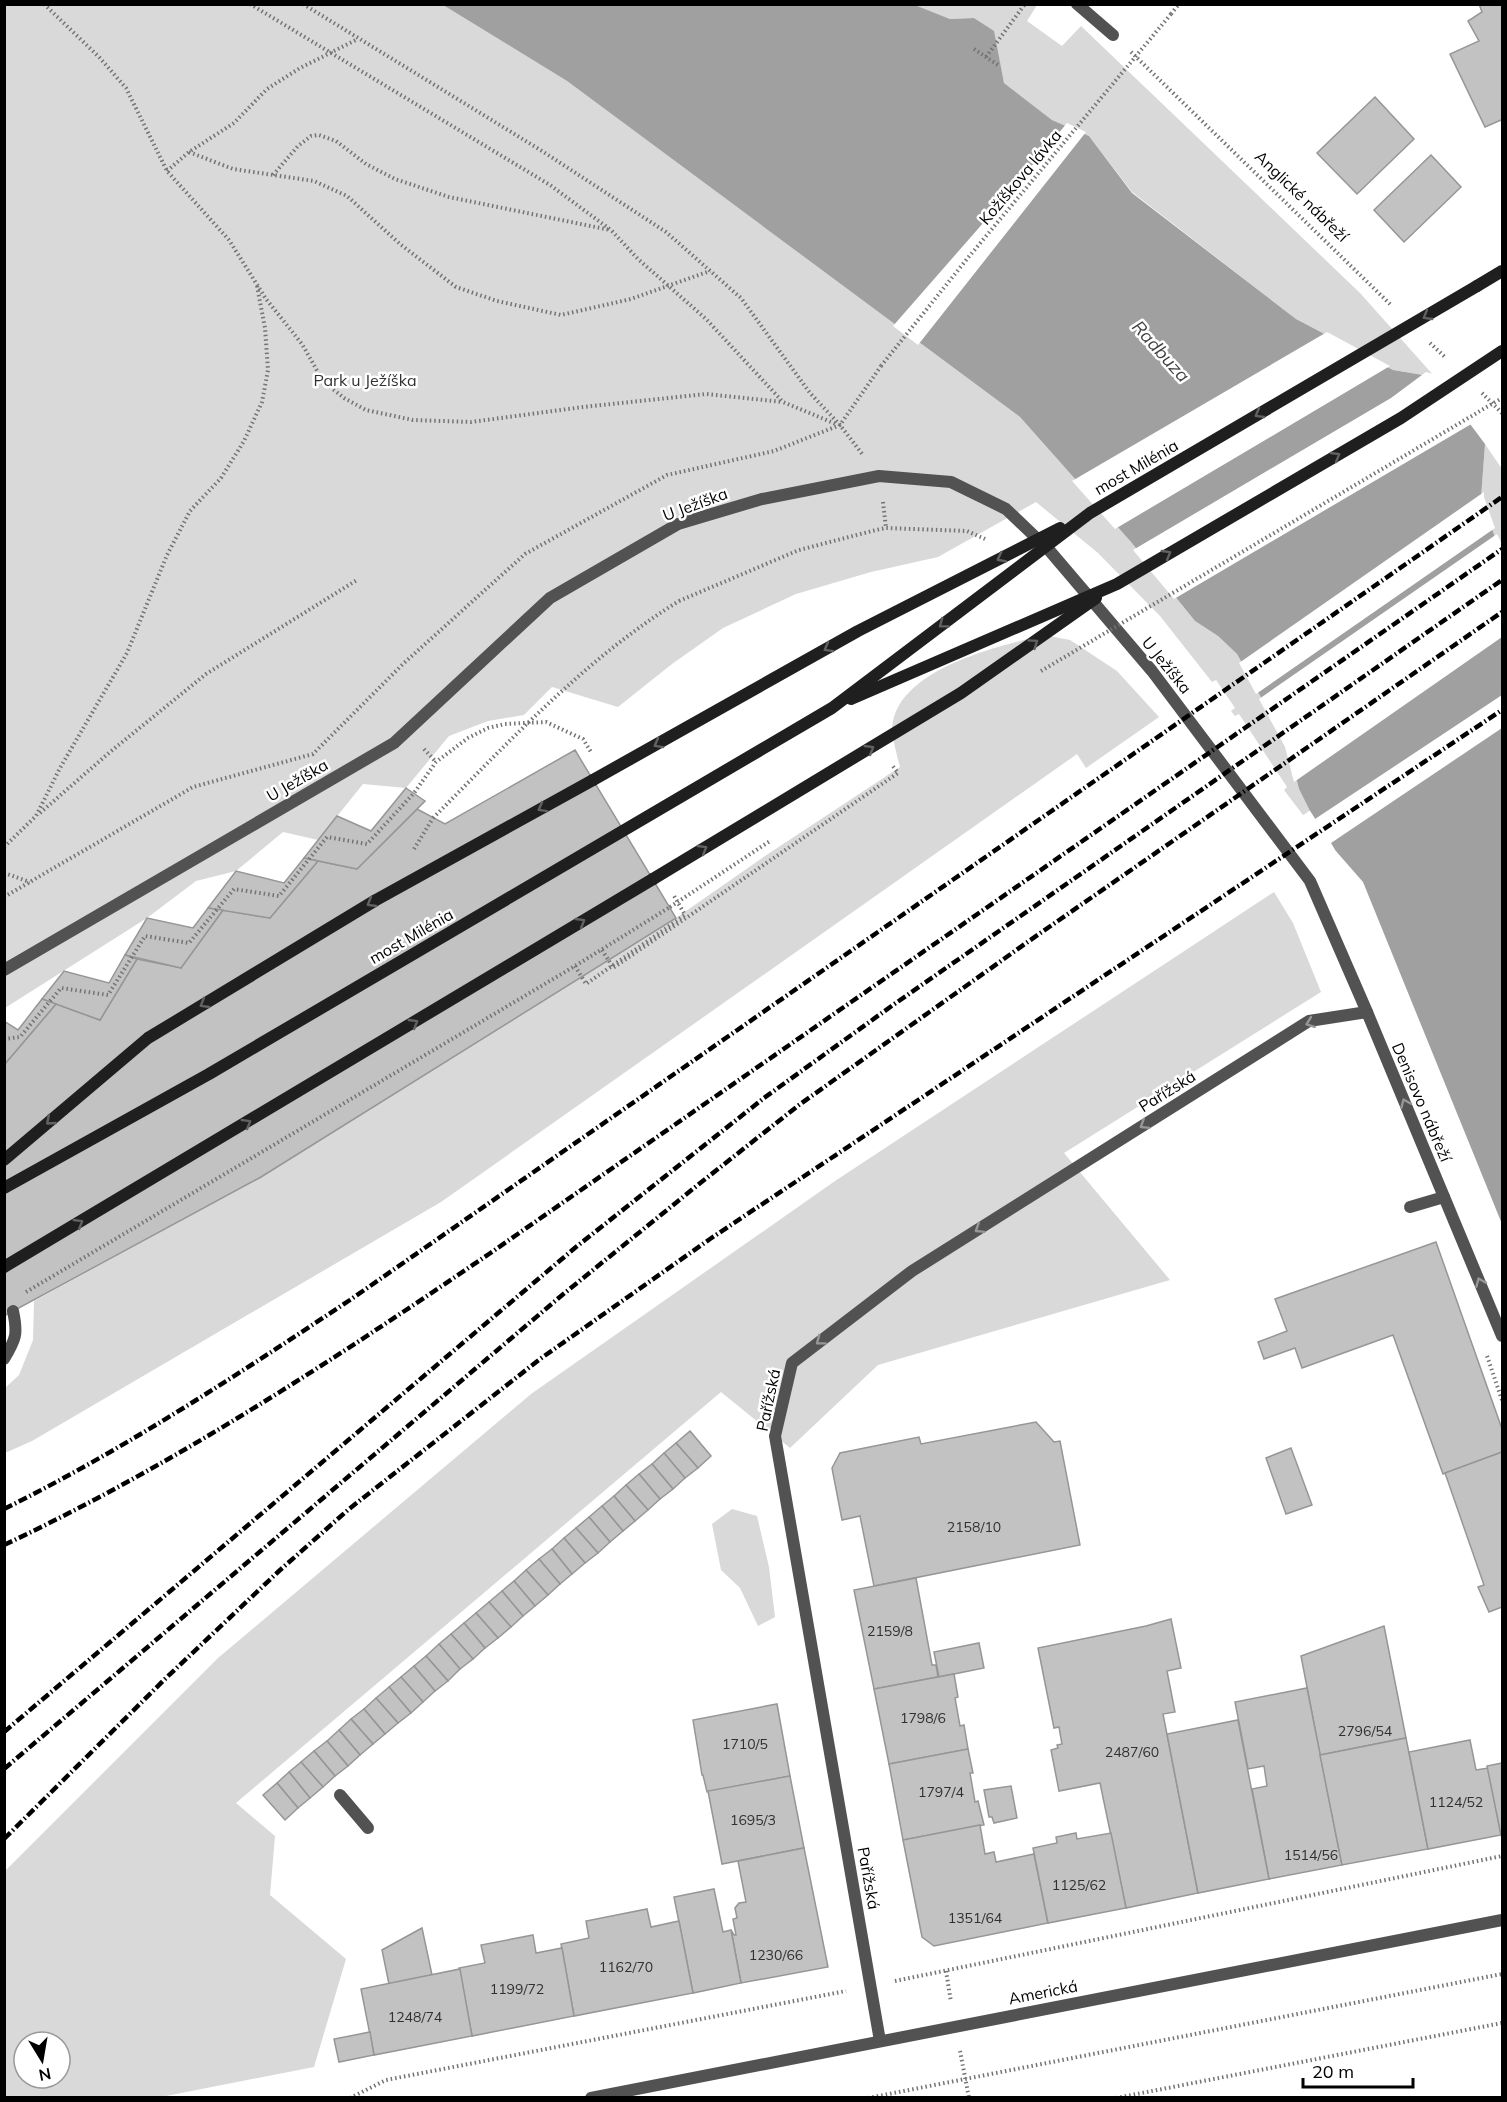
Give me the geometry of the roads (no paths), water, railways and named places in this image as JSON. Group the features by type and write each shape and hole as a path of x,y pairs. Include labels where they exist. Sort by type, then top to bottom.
{"main road":[{"name":"most Milénia","path":"4,1188 209,1074 832,708 1090,513 1503,271"},
{"name":"most Milénia","path":"832,708 1117,584 1401,418 1503,351"},
{"path":"4,1160 148,1038 376,900 858,631 1090,513"},
{"path":"4,1267 962,693 1117,584"}],"street":[{"path":"1077,4 1113,35"},
{"name":"U Ježíška","path":"4,970 394,743 550,598 678,524 762,499 879,476 951,482 1006,509 1049,550 1152,671 1310,881"},
{"name":"Denisovo nábřeží","path":"1310,881 1503,1336"},
{"name":"Pařížská","path":"880,2041 775,1436 792,1363 912,1271 1309,1021 1367,1012"},
{"path":"1410,1208 1444,1197"},
{"path":"4,1359 15,1342 16,1325 13,1311"},
{"path":"340,1795 368,1828"},
{"name":"Americká","path":"591,2097 1503,1920"}],"water":[{"name":"Radbuza","path":"912,4 950,19 974,18 994,31 1004,83 1052,120 1089,136 1132,193 1296,319 1393,370 1435,377 1485,444 1481,498 1496,540 1502,549 1502,1224 1363,882 1335,850 1310,811 1299,789 1288,746 1237,654 1218,636 1195,621 1131,542 1020,417 567,81 443,5"}],"railway":[{"path":"4,1509 137,1436 350,1300 1502,497"},
{"path":"4,1545 68,1514 192,1445 372,1333 1502,549"},
{"path":"4,1732 576,1247 764,1098 893,1005 1502,580"},
{"path":"4,1769 561,1296 799,1105 1029,941 1502,612"},
{"path":"4,1839 165,1679 279,1571 349,1509 540,1359 710,1239 1502,710"}],"park label":[{"name":"Park u Ježíška","path":"365,380"}]}
